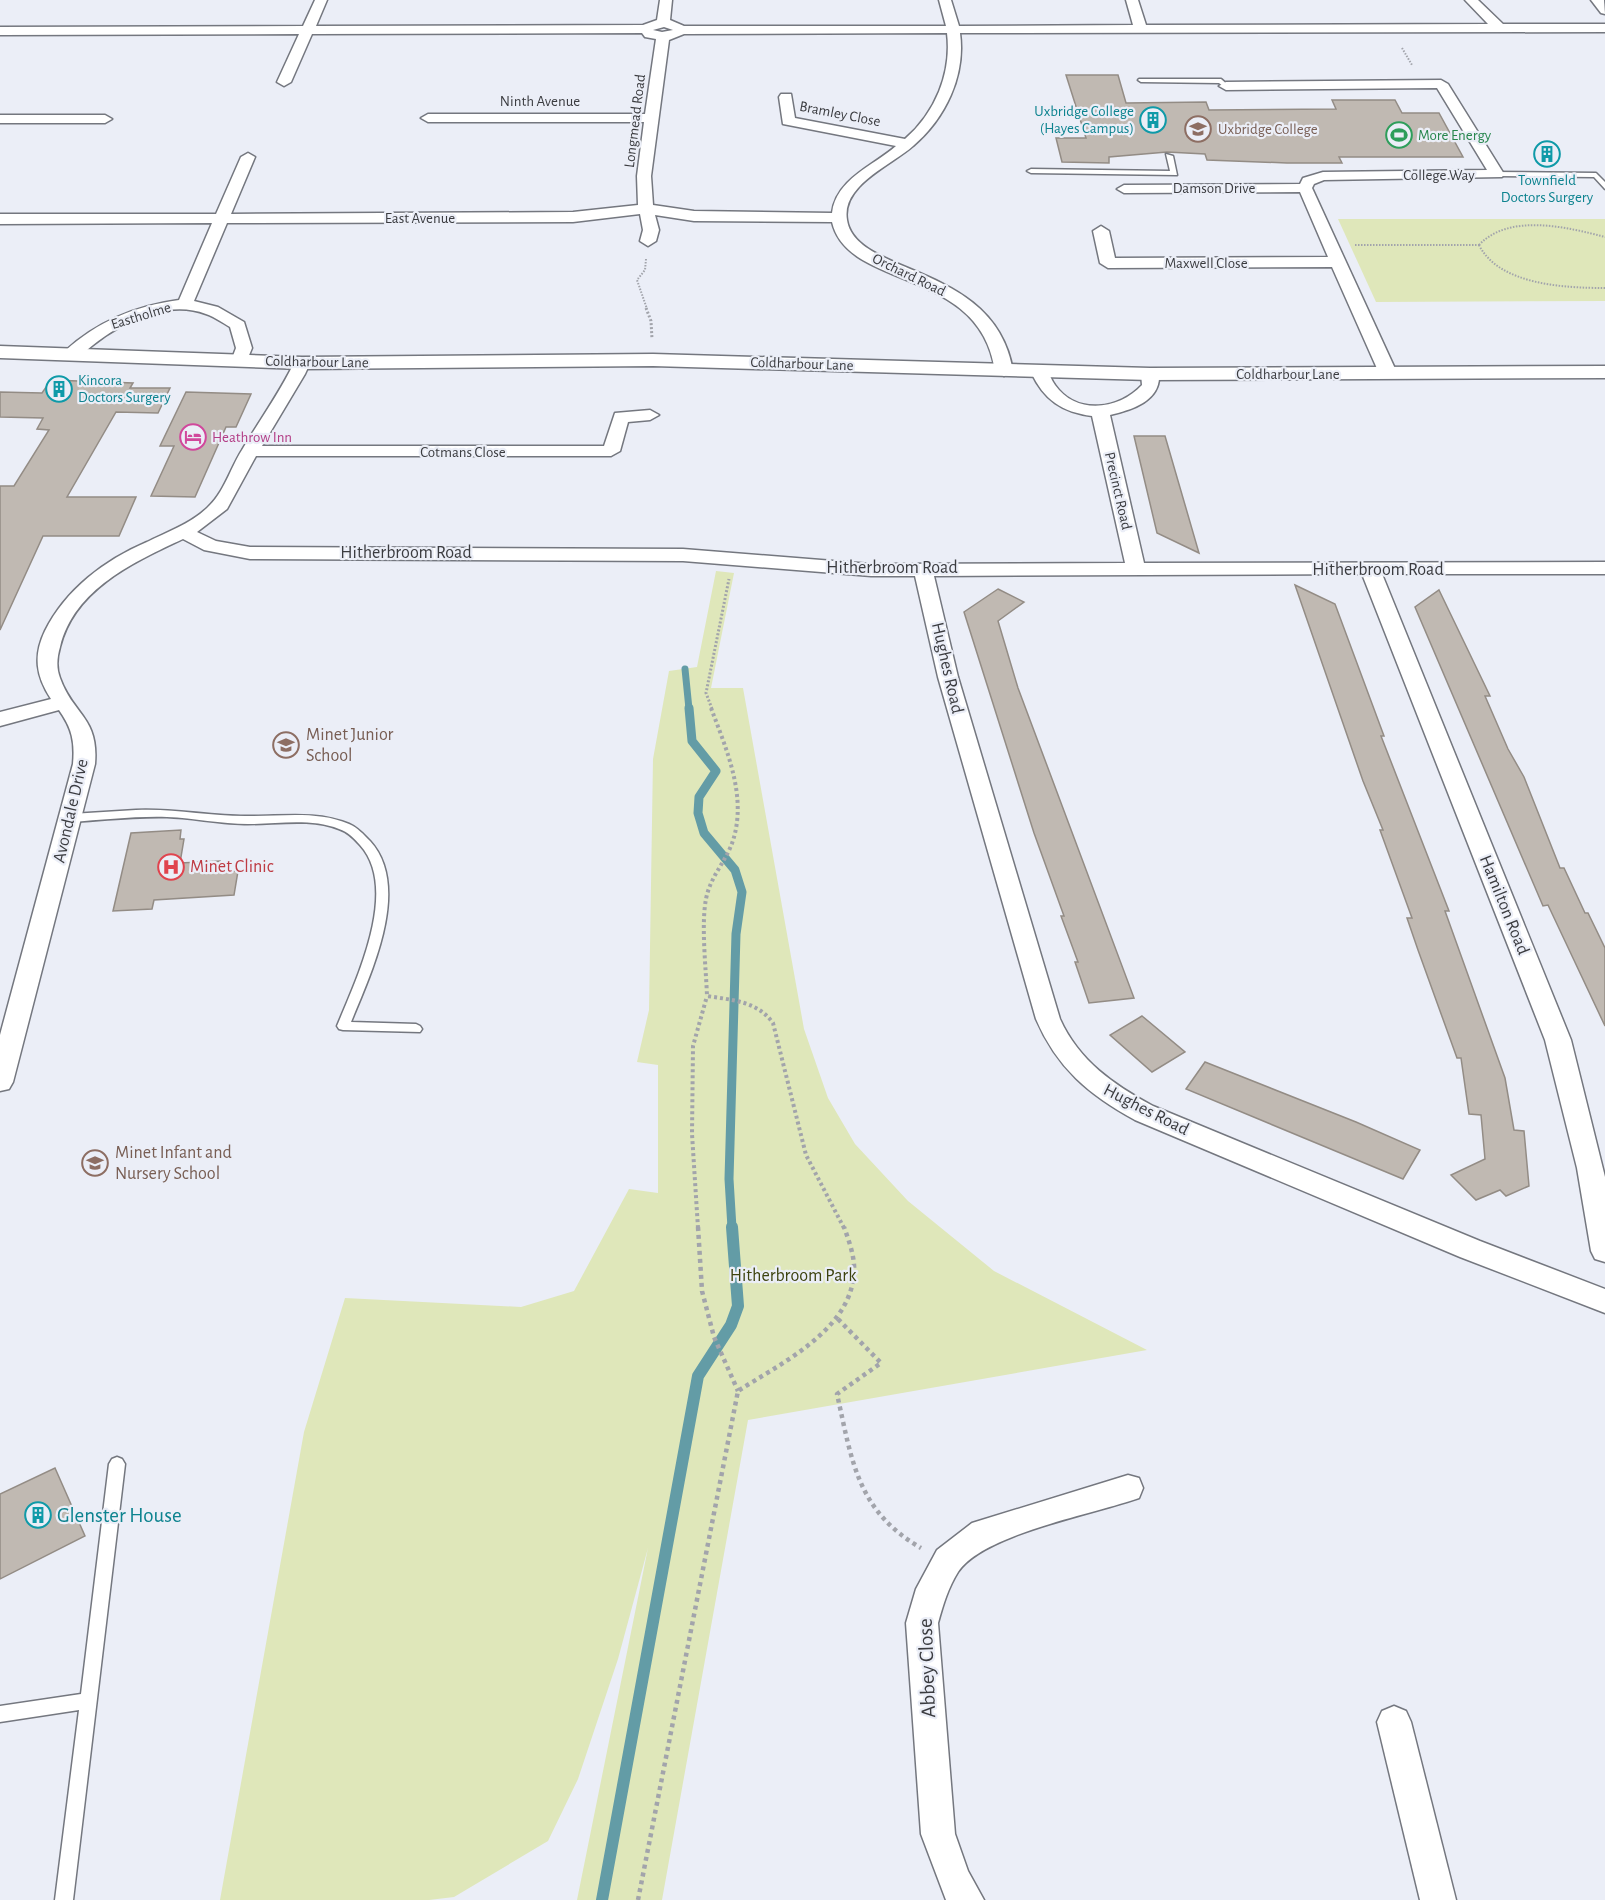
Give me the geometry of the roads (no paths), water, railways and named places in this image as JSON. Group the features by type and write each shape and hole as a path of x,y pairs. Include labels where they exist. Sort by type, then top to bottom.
{"street":[{"path":"284,82 321,0"},
{"name":"Longmead Road","path":"648,241 651,230 643,193 666,0"},
{"path":"839,218 842,202 855,183 908,144 932,116 948,86 957,48 945,0"},
{"path":"1132,0 1141,29"},
{"path":"1471,0 1499,28"},
{"path":"1597,0 1605,10"},
{"path":"0,32 645,29 650,34 663,30 675,34 681,30 1605,28"},
{"name":"College Way","path":"1226,86 1441,84 1497,174"},
{"name":"Bramley Close","path":"786,98 788,121 908,144"},
{"name":"Ninth Avenue","path":"428,118 652,118"},
{"path":"0,119 105,119"},
{"name":"Eastholme","path":"185,304 248,157"},
{"name":"College Way","path":"1305,188 1308,181 1323,176 1497,174"},
{"name":"Damson Drive","path":"1124,189 1140,181 1305,188"},
{"path":"1305,188 1388,373"},
{"name":"East Avenue","path":"0,219 573,217 646,209 694,216 839,218"},
{"name":"Orchard Road","path":"839,218 843,234 862,251 943,290 980,318 998,342 1004,371"},
{"name":"Maxwell Close","path":"1101,231 1108,263 1334,255"},
{"name":"Eastholme","path":"71,355 89,337 112,323 149,310 185,304 212,310 235,321 244,348 238,361"},
{"name":"Coldharbour Lane","path":"0,352 302,363 653,360 1150,374 1605,372"},
{"name":"Avondale Drive","path":"0,1082 84,764 85,742 76,718 52,682 46,661 50,644 62,616 88,588 114,568 204,519 227,497 249,451 302,363"},
{"path":"1040,372 1046,386 1062,402 1082,409 1100,411 1122,409 1137,402 1150,386 1150,374"},
{"name":"Precinct Road","path":"1100,411 1136,570"},
{"name":"Cotmans Close","path":"249,451 612,451 621,417 650,416"},
{"name":"Hitherbroom Road","path":"183,532 211,546 250,553 683,555 838,569 1605,568"},
{"name":"Hughes Road","path":"923,569 948,677 1037,984 1055,1035 1078,1069 1097,1086 1144,1113 1470,1249 1605,1301"},
{"name":"Hamilton Road","path":"1370,570 1558,1040 1590,1168 1605,1251"},
{"path":"0,719 64,702"},
{"name":"Abbey Close","path":"966,1900 954,1880 938,1834 922,1623 932,1589 948,1560 983,1533 1128,1488"},
{"path":"1394,1722 1438,1900"}],"lane":[{"path":"1141,80 1221,81 1226,86"},
{"path":"1031,171 1140,181 1174,173 1169,156"},
{"path":"1588,164 1605,187"},
{"path":"1497,174 1596,175"},
{"path":"71,818 157,813 248,820 294,818 325,822 354,832 374,853 382,880 376,943 343,1026 416,1029"},
{"path":"64,1900 117,1464"},
{"path":"0,1714 88,1701"}],"waterway":[{"path":"685,669 689,709"},
{"path":"689,708 692,741 716,771 699,797 698,813 704,833 735,870 742,892 736,934 729,1179 732,1228"},
{"path":"602,1900 698,1376 731,1325 738,1306 732,1227"}],"place":[{"name":"Uxbridge College (Hayes Campus)","path":"1153,120"},
{"name":"Uxbridge College","path":"1198,129"},
{"name":"More Energy","path":"1399,135"},
{"name":"Townfield Doctors Surgery","path":"1547,154"},
{"name":"Kincora Doctors Surgery","path":"59,389"},
{"name":"Heathrow Inn","path":"193,437"},
{"name":"Minet Junior School","path":"286,745"},
{"name":"Minet Clinic","path":"171,867"},
{"name":"Minet Infant and Nursery School","path":"95,1163"},
{"name":"Glenster House","path":"38,1515"}],"park label":[{"name":"Hitherbroom Park","path":"793,1276"}]}
